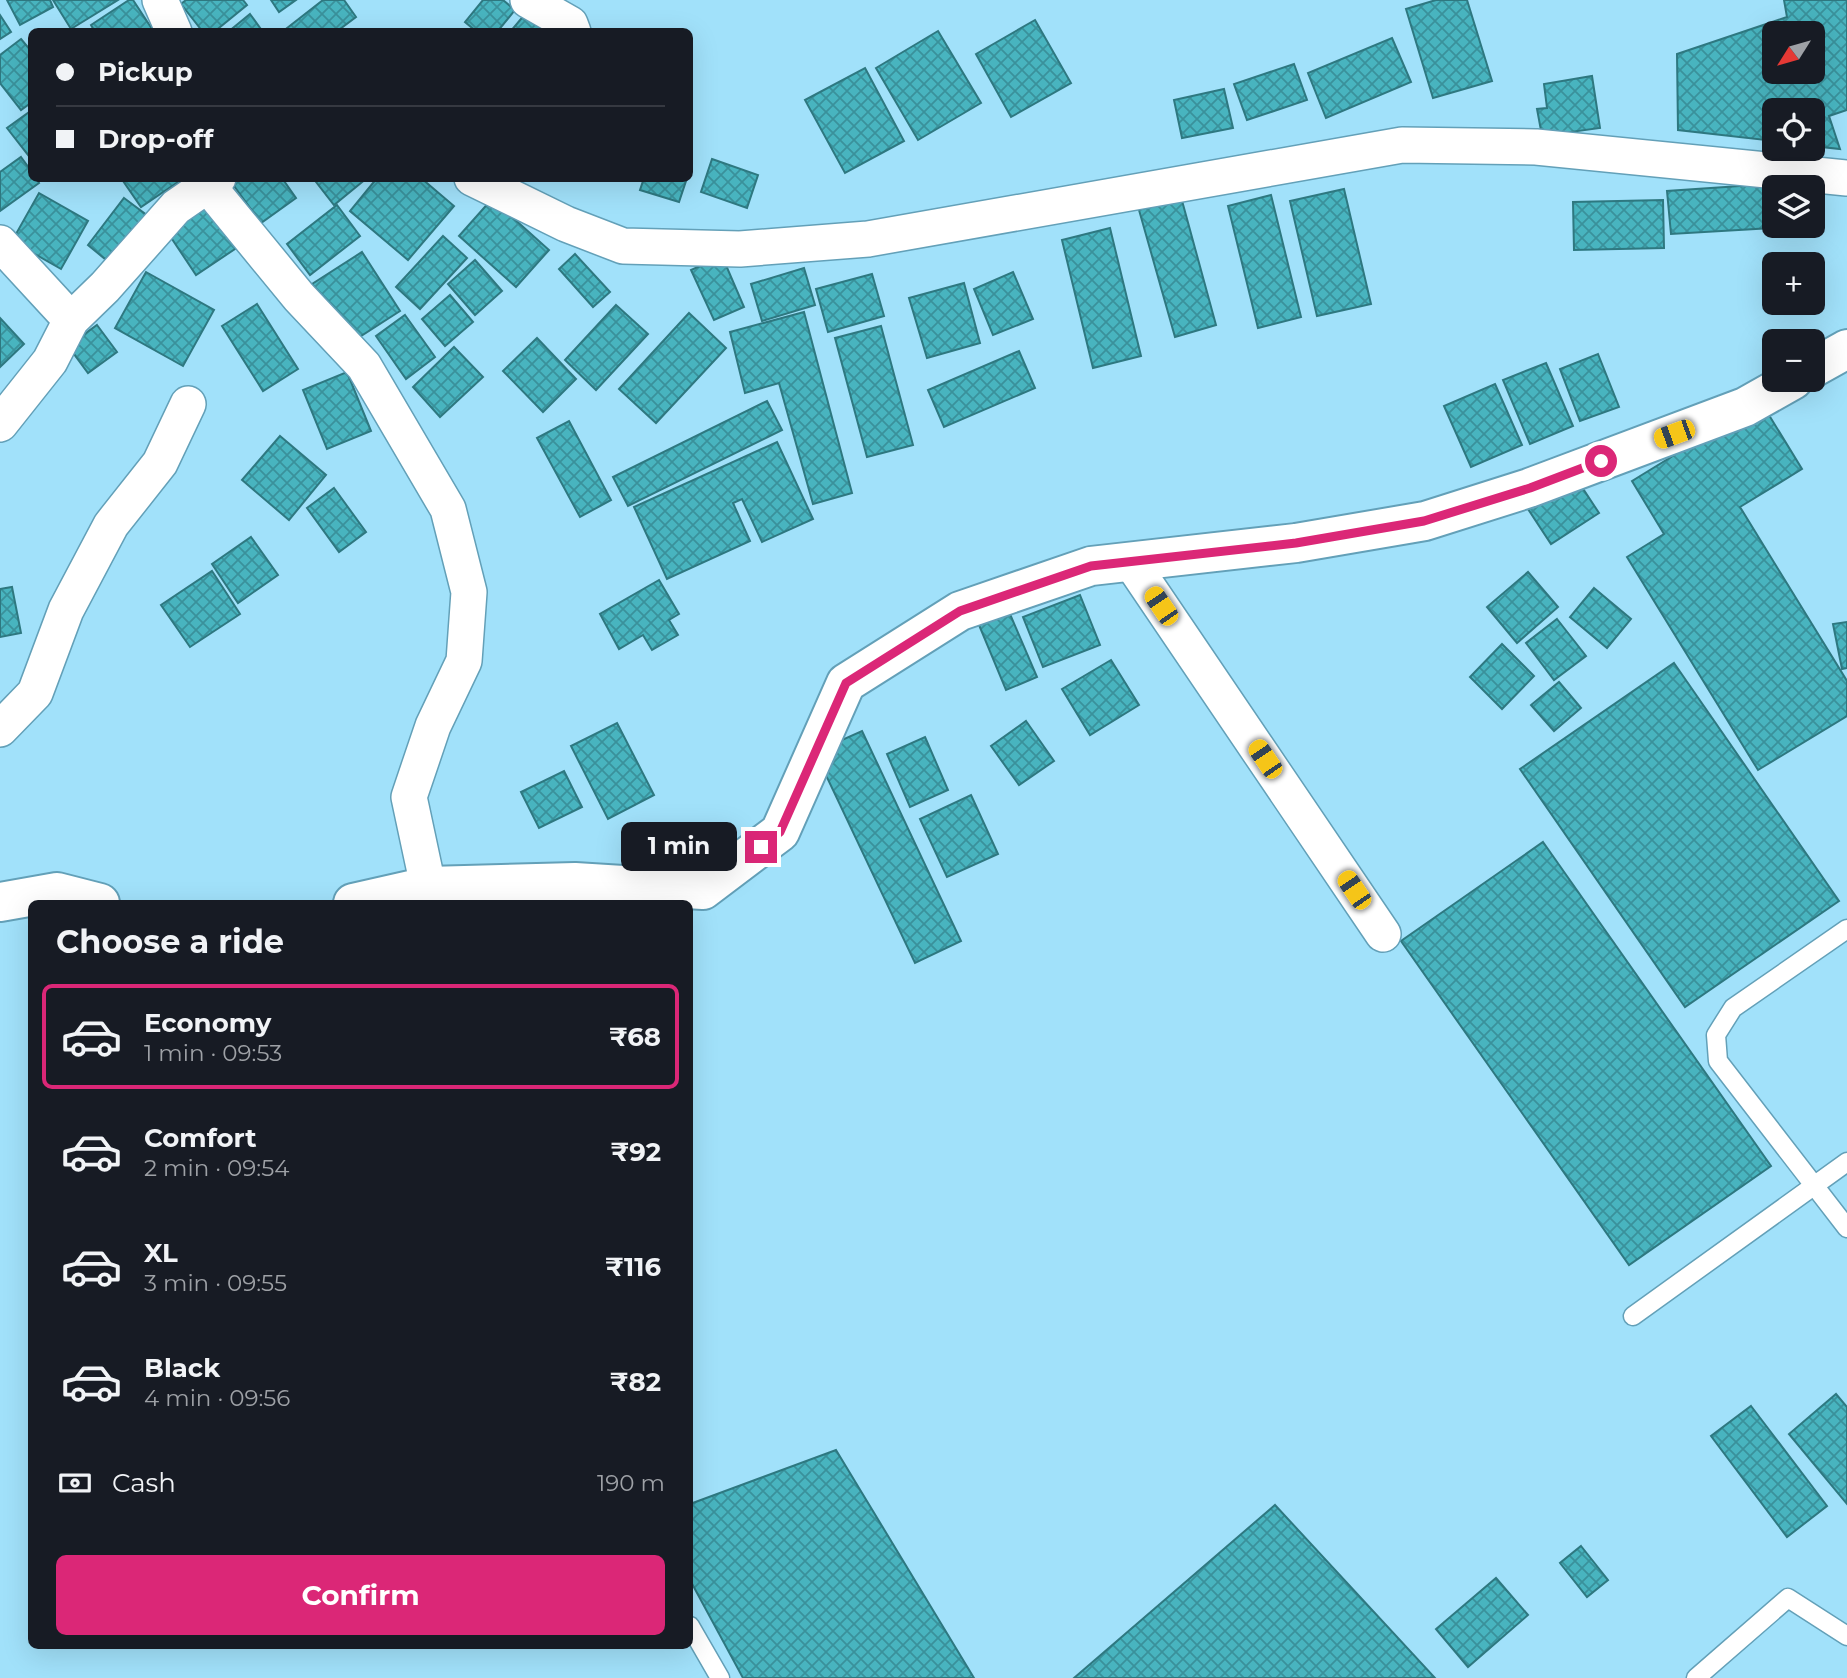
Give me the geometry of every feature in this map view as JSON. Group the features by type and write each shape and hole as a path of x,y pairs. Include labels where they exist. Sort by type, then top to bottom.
{"street":[{"path":"160,0 172,28"},
{"path":"528,0 570,24 572,28"},
{"path":"479,182 566,224 623,246 740,249 868,239 1402,145 1536,147 1847,178"},
{"path":"0,424 50,361 71,320 105,287 176,207 213,182 299,297 364,366 448,509 469,592 464,661 433,726 409,797 428,886"},
{"path":"0,243 71,320"},
{"path":"1825,361 1847,349"},
{"path":"366,900 428,886 544,893 575,882 703,890 780,832 846,683 960,611 1091,566 1296,543 1424,521 1530,488 1745,407 1772,392"},
{"path":"0,729 35,692 66,610 110,524 160,463 188,404"},
{"path":"1131,562 1383,934"},
{"path":"0,902 57,892 88,900"}],"lane":[{"path":"1847,929 1733,1008 1716,1035 1717,1061 1847,1228"},
{"path":"1633,1316 1847,1163"},
{"path":"1696,1678 1788,1598 1847,1636"},
{"path":"693,1631 720,1678"}],"building":[{"path":"7,0 50,0 53,7 20,25"},
{"path":"53,0 118,0 73,28"},
{"path":"133,0 151,28 93,28 91,25"},
{"path":"186,0 243,0 247,5 219,28 200,28 181,4"},
{"path":"271,0 296,0 279,12"},
{"path":"323,0 344,0 356,17 341,28 287,28"},
{"path":"483,0 503,0 515,10 500,28 472,28 465,22"},
{"path":"1436,0 1467,0 1492,81 1433,98 1406,9"},
{"path":"1784,0 1847,0 1847,110 1829,116 1840,149 1825,147 1825,98 1762,98 1762,140 1678,130 1677,54 1762,25 1762,84 1825,84 1825,21 1775,21 1787,17"},
{"path":"526,13 542,28 513,28"},
{"path":"250,14 260,28 233,28"},
{"path":"0,15 11,32 0,39"},
{"path":"1035,20 1071,83 1011,117 976,54"},
{"path":"938,31 981,103 918,140 876,68"},
{"path":"1392,38 1411,82 1326,118 1308,73"},
{"path":"21,39 28,47 28,105 21,110 0,83 0,55"},
{"path":"1294,64 1307,100 1247,120 1234,84"},
{"path":"865,68 904,141 845,173 805,100"},
{"path":"1592,76 1600,128 1542,136 1537,109 1547,108 1544,84"},
{"path":"1224,89 1233,128 1182,138 1174,100"},
{"path":"28,113 28,155 7,128"},
{"path":"21,157 28,167 28,182 39,183 0,211 0,172"},
{"path":"712,159 758,175 747,208 701,192"},
{"path":"124,182 178,182 141,207"},
{"path":"231,182 285,182 296,198 261,223"},
{"path":"316,182 362,182 334,205"},
{"path":"374,182 426,182 454,206 408,260 350,211"},
{"path":"643,182 686,182 679,202 640,190"},
{"path":"1762,184 1762,229 1671,234 1667,191"},
{"path":"1344,189 1371,304 1317,316 1290,201"},
{"path":"39,193 88,221 61,269 12,241"},
{"path":"1271,195 1301,317 1258,328 1228,206"},
{"path":"1181,197 1216,325 1175,337 1139,210"},
{"path":"124,198 148,216 111,264 88,245"},
{"path":"205,199 238,247 196,275 164,227"},
{"path":"492,199 549,250 516,287 459,236"},
{"path":"1663,200 1664,248 1574,250 1573,202"},
{"path":"337,205 360,236 310,275 287,244"},
{"path":"1110,228 1141,356 1093,368 1062,240"},
{"path":"443,236 467,258 420,309 396,287"},
{"path":"362,252 400,311 350,343 312,284"},
{"path":"575,254 610,292 593,307 559,269"},
{"path":"722,256 744,307 714,320 691,270"},
{"path":"475,260 502,291 475,315 448,284"},
{"path":"804,268 815,305 762,321 751,284"},
{"path":"146,272 214,310 183,366 115,328"},
{"path":"1013,272 1033,319 993,335 974,289"},
{"path":"872,274 884,316 828,332 816,289"},
{"path":"964,283 980,343 927,358 909,298"},
{"path":"450,295 473,322 445,346 422,319"},
{"path":"257,304 298,369 263,391 222,326"},
{"path":"616,305 648,334 596,390 565,360"},
{"path":"804,312 852,493 813,504 779,383 745,393 730,332"},
{"path":"689,313 726,348 656,423 619,389"},
{"path":"405,315 435,357 406,379 376,336"},
{"path":"0,318 24,344 0,367"},
{"path":"97,325 117,352 88,373 68,346"},
{"path":"881,326 913,445 867,457 835,338"},
{"path":"537,338 576,379 543,412 503,371"},
{"path":"454,347 483,377 440,417 413,387"},
{"path":"1019,351 1035,388 944,427 928,390"},
{"path":"1598,354 1619,407 1580,421 1560,369"},
{"path":"1546,363 1573,426 1530,444 1503,380"},
{"path":"347,372 371,431 327,449 303,390"},
{"path":"1495,384 1522,445 1471,467 1444,406"},
{"path":"767,401 782,430 628,506 613,477"},
{"path":"1761,402 1802,469 1740,507 1847,681 1847,716 1758,770 1627,557 1664,534 1632,481"},
{"path":"569,421 611,500 580,517 537,438"},
{"path":"280,436 326,475 289,520 242,480"},
{"path":"777,442 813,519 762,542 742,499 733,503 750,541 667,579 634,507"},
{"path":"1576,478 1599,513 1551,544 1528,509"},
{"path":"334,488 366,532 339,552 307,508"},
{"path":"251,537 278,575 238,603 212,564"},
{"path":"212,571 240,614 190,647 161,605"},
{"path":"1528,572 1558,607 1517,643 1487,607"},
{"path":"659,580 679,614 669,620 678,635 652,650 643,635 619,649 600,614"},
{"path":"12,587 21,633 0,637 0,589"},
{"path":"1594,588 1631,619 1607,648 1570,617"},
{"path":"1080,595 1100,645 1043,667 1023,617"},
{"path":"1004,600 1037,677 1006,690 974,613"},
{"path":"1557,619 1586,656 1554,680 1526,643"},
{"path":"1847,622 1847,668 1842,669 1833,624"},
{"path":"1502,644 1534,676 1502,709 1470,677"},
{"path":"1111,660 1139,705 1090,735 1062,689"},
{"path":"1674,663 1839,901 1685,1007 1520,769"},
{"path":"1559,682 1581,708 1554,731 1531,705"},
{"path":"1026,721 1054,761 1019,785 991,746"},
{"path":"617,723 654,795 608,819 571,746"},
{"path":"862,731 961,941 915,963 815,752"},
{"path":"925,737 948,790 910,807 887,754"},
{"path":"564,771 582,807 539,828 521,792"},
{"path":"971,795 998,854 947,877 920,819"},
{"path":"1543,842 1771,1166 1629,1265 1401,941"},
{"path":"1836,1394 1847,1407 1847,1504 1789,1434"},
{"path":"1751,1406 1827,1506 1787,1537 1711,1436"},
{"path":"836,1450 974,1678 743,1678 693,1586 693,1503"},
{"path":"1275,1505 1435,1678 1074,1678"},
{"path":"1581,1546 1608,1580 1587,1597 1560,1563"},
{"path":"1496,1578 1528,1615 1468,1667 1436,1629"}],"route":[{"path":"761,847 780,832 846,683 960,611 1091,566 1296,543 1424,521 1530,488 1601,461"}]}
